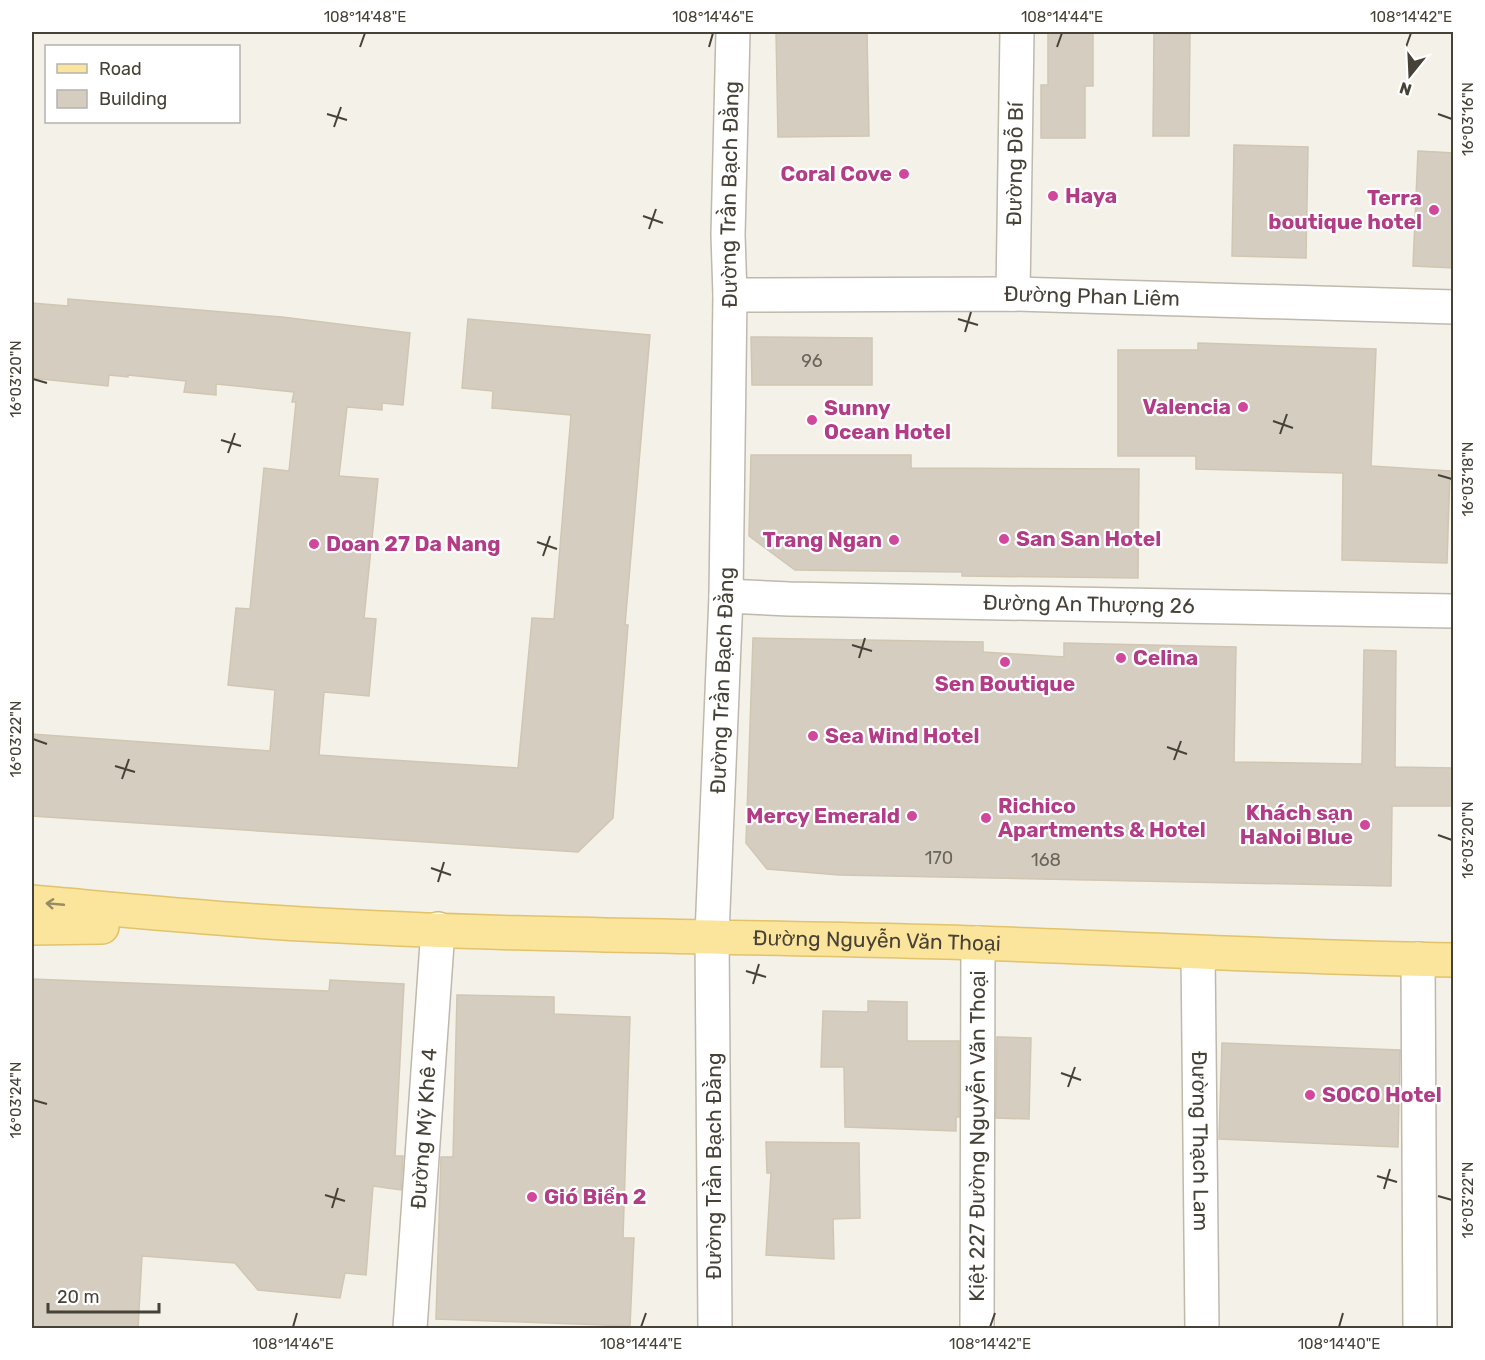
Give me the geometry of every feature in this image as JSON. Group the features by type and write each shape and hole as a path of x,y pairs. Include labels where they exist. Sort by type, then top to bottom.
{"main road":[{"name":"Đường Nguyễn Văn Thoại","path":"32,902 301,924 634,936 712,935 978,943 1198,953 1454,960"},
{"name":"Đường Nguyễn Văn Thoại","path":"32,928 301,924"}],"street":[{"name":"Đường Trần Bạch Đằng","path":"716,1329 712,935 726,596 730,295 728,236 733,32"},
{"name":"Đường Đỗ Bí","path":"1012,294 1017,32"},
{"name":"Đường Phan Liêm","path":"730,295 1012,294 1454,307"},
{"name":"Đường An Thượng 26","path":"726,596 1454,611"},
{"name":"Đường Mỹ Khê 4","path":"410,1329 438,929"},
{"name":"Kiệt 227 Đường Nguyễn Văn Thoại","path":"977,1329 978,943"},
{"name":"Đường Thạch Lam","path":"1198,953 1202,1329"},
{"path":"1418,959 1420,1329"}],"building":[{"path":"776,32 867,32 869,136 778,137"},
{"path":"1048,32 1093,32 1093,86 1085,86 1085,138 1041,138 1041,85 1048,85"},
{"path":"1154,33 1190,34 1189,136 1153,136"},
{"path":"1234,145 1308,147 1306,258 1232,256"},
{"name":"Terra boutique hotel","path":"1418,151 1454,153 1454,268 1413,266"},
{"path":"68,299 282,317 410,333 403,405 382,403 382,410 347,407 339,476 378,479 364,618 376,619 369,696 324,692 319,755 518,768 532,618 554,619 571,415 492,408 493,391 462,388 468,319 650,335 625,625 628,625 613,818 578,852 32,816 32,734 270,751 275,690 228,685 236,608 250,609 264,468 289,471 296,402 292,402 294,392 216,384 216,395 184,392 186,381 128,375 128,377 109,375 108,386 32,378 32,303 68,306"},
{"path":"751,337 872,338 872,385 752,385"},
{"path":"1198,343 1376,349 1371,466 1450,471 1447,563 1342,560 1343,473 1196,469 1196,456 1118,456 1118,350 1198,350"},
{"path":"751,455 911,455 911,468 1139,469 1138,578 962,576 962,572 795,570 749,536"},
{"path":"753,638 983,642 983,652 1064,657 1064,643 1236,647 1234,762 1362,764 1364,650 1396,651 1395,767 1454,768 1454,806 1392,806 1391,886 839,875 767,869 746,843"},
{"path":"32,979 329,991 330,980 404,984 395,1156 403,1156 401,1190 373,1186 366,1275 345,1273 340,1298 258,1290 235,1263 142,1256 138,1329 32,1329"},
{"path":"457,995 554,997 554,1014 630,1017 623,1238 634,1238 630,1326 436,1319 441,1157 453,1157"},
{"path":"868,1001 907,1002 907,1041 959,1041 959,1117 956,1117 956,1131 845,1127 844,1067 821,1067 823,1011 868,1012"},
{"path":"997,1037 1031,1038 1029,1119 996,1118"},
{"name":"SOCO Hotel","path":"1222,1043 1400,1050 1398,1147 1219,1139"},
{"path":"766,1142 859,1143 860,1218 833,1219 834,1259 766,1255 771,1173 767,1173"}],"place":[{"name":"Coral Cove","path":"904,174"},
{"name":"Haya","path":"1053,196"},
{"name":"Terra boutique hotel","path":"1434,210"},
{"name":"Valencia","path":"1243,407"},
{"name":"Sunny Ocean Hotel","path":"812,420"},
{"name":"San San Hotel","path":"1004,539"},
{"name":"Trang Ngan","path":"894,540"},
{"name":"Doan 27 Da Nang","path":"314,544"},
{"name":"Celina","path":"1121,658"},
{"name":"Sen Boutique","path":"1005,662"},
{"name":"Sea Wind Hotel","path":"813,736"},
{"name":"Mercy Emerald","path":"912,816"},
{"name":"Richico Apartments & Hotel","path":"986,818"},
{"name":"Khách sạn HaNoi Blue","path":"1365,825"},
{"name":"SOCO Hotel","path":"1310,1095"},
{"name":"Gió Biển 2","path":"532,1197"}]}
